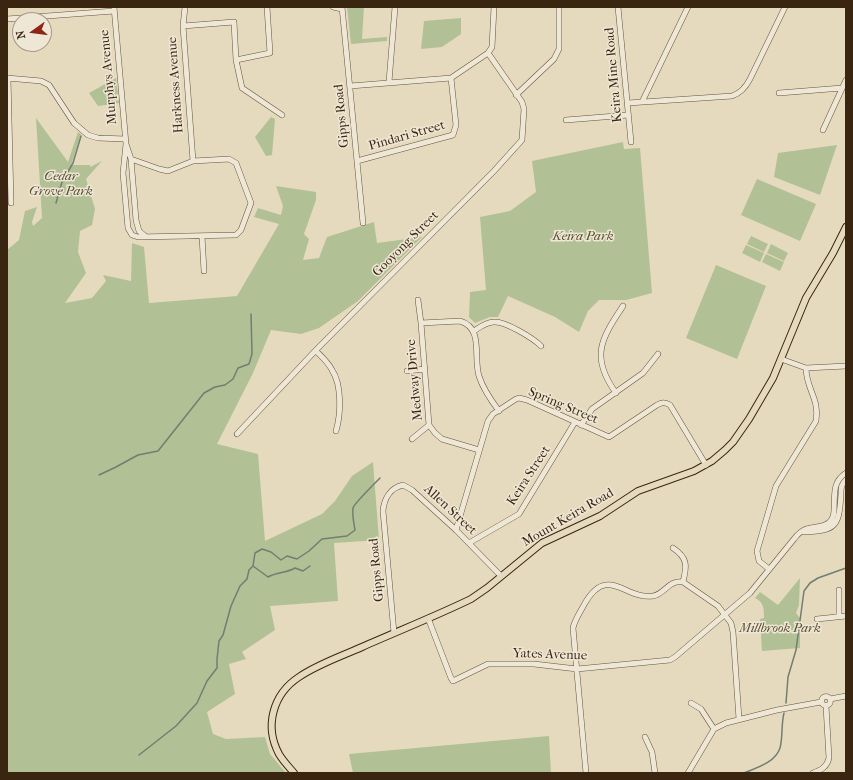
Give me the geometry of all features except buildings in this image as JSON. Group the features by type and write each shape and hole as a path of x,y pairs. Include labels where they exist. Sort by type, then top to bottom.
{"main road":[{"name":"Mount Keira Road","path":"294,773 282,758 273,737 272,719 273,712 282,692 294,680 308,672 471,598 482,591 542,543 595,519 632,494 645,488 683,476 706,464 722,453 733,442 765,392 781,359 806,298 846,227"}],"street":[{"name":"Harkness Avenue","path":"184,7 183,26 193,161"},
{"path":"236,60 270,53 267,7"},
{"path":"333,7 342,8"},
{"path":"389,82 395,7"},
{"path":"350,86 451,78 488,53 492,47 494,7"},
{"path":"516,95 554,59 560,49 559,7"},
{"name":"Keira Mine Road","path":"618,7 631,142"},
{"path":"642,102 688,7"},
{"path":"628,104 732,96 739,93 748,84 785,7"},
{"name":"Gipps Road","path":"342,8 363,223"},
{"path":"7,19 114,9"},
{"name":"Murphys Avenue","path":"114,9 125,142 123,173 128,228 132,235 138,237 145,236"},
{"path":"183,26 234,22 236,60 242,88 282,115"},
{"name":"Gooyong Street","path":"237,434 316,351 494,171 522,140 524,109 522,102 488,53"},
{"path":"11,203 7,78 41,81 50,84 74,123 88,135 125,142"},
{"name":"Pindari Street","path":"357,161 453,135 456,125 451,78"},
{"path":"823,130 846,80"},
{"path":"779,93 842,88"},
{"path":"566,120 628,115"},
{"name":"Murphys Avenue","path":"125,142 131,158 136,220 139,231 145,236"},
{"path":"131,158 168,171 193,161 229,159 236,163 251,203 241,230 236,234 202,236 145,236"},
{"path":"202,236 204,271"},
{"name":"Medway Drive","path":"418,300 429,425 434,434 442,439 479,450"},
{"path":"616,392 605,376 601,358 601,350 606,330 623,306"},
{"path":"421,323 460,321 469,325 474,331 476,340 478,374 485,392 499,410"},
{"path":"474,331 489,322 498,322 531,336 541,346"},
{"path":"316,351 332,369 337,383 339,416 336,431"},
{"name":"Keira Street","path":"469,543 519,514 578,424 592,409 644,373 658,354"},
{"path":"781,359 806,368 846,366"},
{"path":"769,570 759,561 757,551 776,486 816,420 818,411 817,403 806,379 806,368"},
{"path":"407,372 425,369"},
{"name":"Spring Street","path":"456,530 488,421 491,416 499,410 519,398 527,400 605,436 611,436 657,405 666,403 670,405 706,464"},
{"path":"412,439 429,425"},
{"path":"800,532 806,529 826,525 832,519 836,485 839,478 846,473"},
{"path":"800,532 824,530 830,528 837,522 841,486 846,480"},
{"name":"Allen Street","path":"384,506 387,497 396,488 403,486 412,490 456,530 501,576"},
{"name":"Gipps Road","path":"384,506 394,633"},
{"name":"Yates Avenue","path":"428,618 452,680 455,680 488,664 534,664 577,669 670,660 675,658 750,593 800,532"},
{"path":"673,548 680,552 685,561 686,568 683,582"},
{"path":"586,773 574,624 590,596 602,586 610,584 640,595 649,596 659,594 671,584 683,582 715,603 731,623 733,632 739,719"},
{"path":"839,590 839,616"},
{"path":"817,619 846,616"},
{"path":"688,773 714,730 726,723 796,706 821,702 822,699 826,697 830,700 846,696"},
{"path":"826,706 830,704 830,700"},
{"path":"821,702 826,706"},
{"path":"691,703 701,709 714,730"},
{"path":"813,773 824,767 829,758 826,706"},
{"path":"645,737 652,752 655,773"}],"green space":[{"path":"347,7 364,7 362,39 387,37 387,41 351,44"},
{"path":"461,18 461,34 442,47 421,49 424,21"},
{"path":"116,78 119,103 98,106 89,93"},
{"path":"271,117 275,119 272,155 266,156 255,137"},
{"name":"Cedar Grove Park","path":"36,118 68,162 78,132 81,134 71,165 90,165 90,167 102,161 86,179 95,209 92,225 80,231 78,252 86,273 65,303 92,298 106,281 103,275 131,281 132,243 144,247 149,303 237,296 279,224 254,217 258,208 281,215 283,206 276,186 316,192 316,200 304,234 309,239 303,260 319,258 327,237 374,222 377,243 422,237 358,301 319,328 301,334 271,330 253,373 217,444 258,454 265,541 322,514 335,501 352,476 373,462 379,540 334,543 338,601 270,606 275,630 242,652 246,659 229,664 235,694 207,712 213,734 226,739 265,737 270,754 286,773 7,773 7,250 19,240 25,211 37,207 32,222 33,226 42,218"},
{"name":"Keira Park","path":"623,142 624,149 640,148 652,293 626,300 599,300 588,311 579,332 555,317 508,296 498,317 490,317 475,323 469,317 470,292 486,290 480,217 510,211 536,192 532,161"},
{"path":"837,145 820,195 774,177 778,153"},
{"path":"757,179 816,204 800,241 741,215"},
{"path":"751,236 768,244 764,252 747,244"},
{"path":"771,244 788,253 784,261 767,253"},
{"path":"746,245 764,253 760,262 742,253"},
{"path":"766,254 784,262 780,271 762,262"},
{"path":"716,265 766,286 737,359 686,338"},
{"name":"Millbrook Park","path":"800,578 799,605 796,613 800,618 800,648 762,651 760,619 764,618 764,609 762,604 755,598 760,592 778,605"},
{"path":"549,736 551,773 353,773 349,754"}],"waterway":[{"path":"56,203 62,182 73,163 81,136"},
{"path":"99,475 138,455 158,451 204,393 215,387 225,385 233,379 238,368 249,364 252,354 251,314"},
{"path":"139,755 176,726 197,703 207,681 217,668 219,641 223,635 231,606 240,586 247,579 249,570 253,566 255,553 262,549 271,552 281,560 287,556 297,559 309,551 322,539 347,536 355,530 353,514 354,506 380,478"},
{"path":"253,566 268,577 295,568 303,571 310,566"},
{"path":"786,703 788,677 796,650 804,591 810,583 818,578 846,568"},
{"path":"744,773 765,764 774,758 778,753 781,744 784,713"}]}
